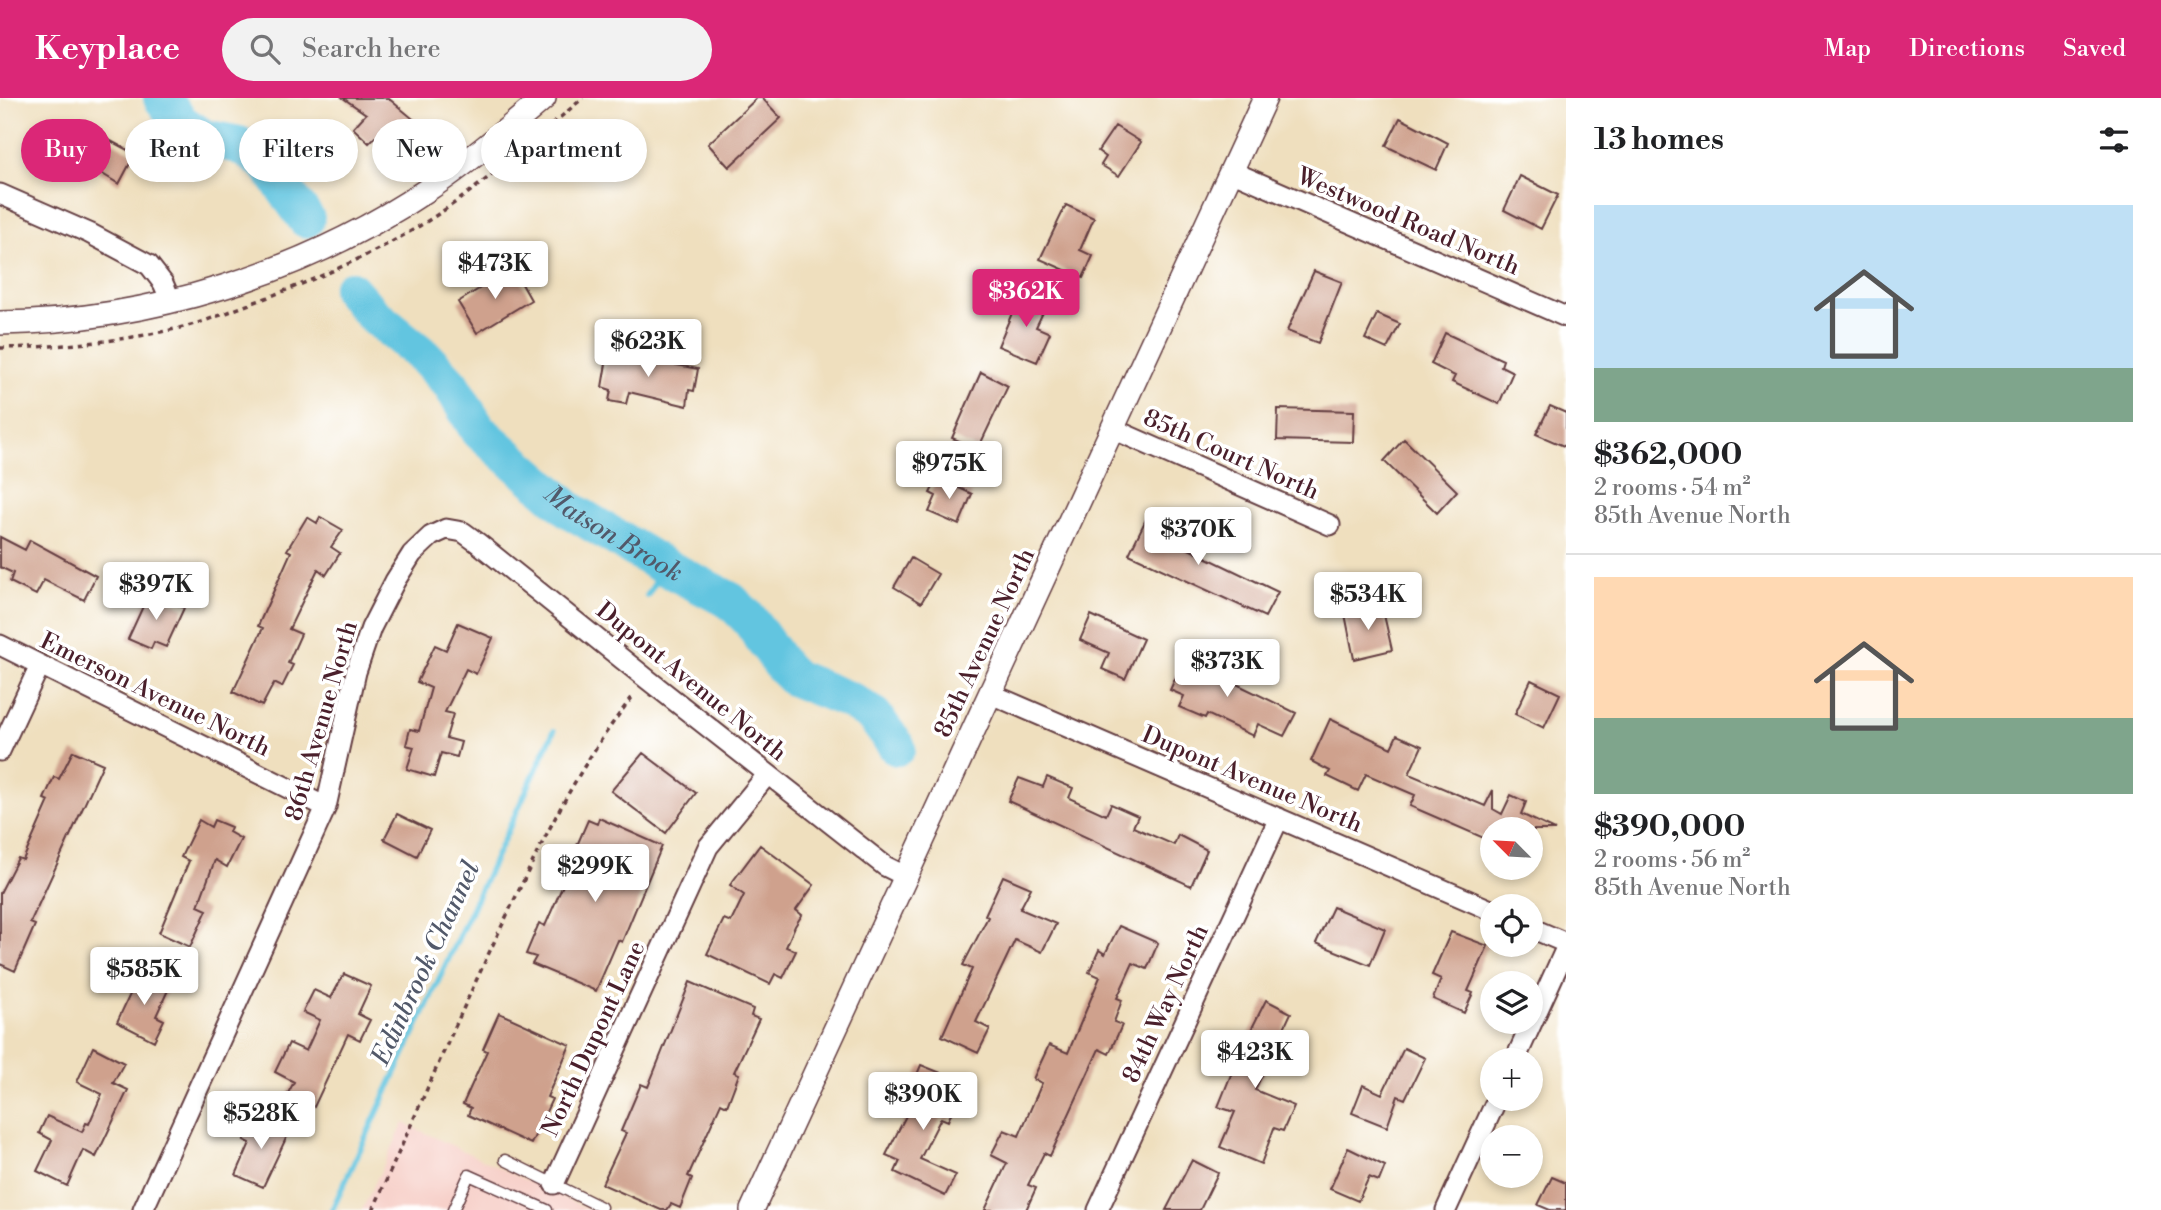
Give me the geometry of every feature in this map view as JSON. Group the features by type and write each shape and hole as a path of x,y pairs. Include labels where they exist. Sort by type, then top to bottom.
{"street":[{"path":"0,323 95,315 171,301 269,270 342,238 427,190 544,98"},
{"name":"85th Avenue North","path":"752,1210 1265,98"},
{"name":"Westwood Road North","path":"1231,171 1566,317"},
{"path":"0,194 89,233 149,265 163,283 171,301"},
{"name":"85th Court North","path":"1113,429 1330,525"},
{"name":"Dupont Avenue North","path":"446,529 463,532 478,542 768,775 885,866 905,876"},
{"name":"86th Avenue North","path":"143,1210 326,807 340,755 356,672 371,628 412,554 430,536 446,529"},
{"name":"Emerson Avenue North","path":"0,645 326,807"},
{"path":"0,751 40,665"},
{"name":"Dupont Avenue North","path":"991,694 1480,905"},
{"name":"North Dupont Lane","path":"554,1184 708,847 768,775"},
{"name":"84th Way North","path":"1098,1210 1279,818"},
{"path":"1520,1048 1566,945 1543,934"},
{"path":"1446,1210 1491,1111"}],"lane":[{"path":"505,1160 601,1206"},
{"path":"453,1210 469,1175 547,1210"}],"path":[{"path":"373,1210 541,844 583,765 626,705"}],"shaded area":[{"path":"404,1123 590,1210 362,1210"}],"building":[{"path":"343,98 388,98 413,119 372,119 372,140 369,143 358,133 358,123 366,114"},
{"path":"757,98 762,98 781,118 729,167 708,144"},
{"path":"1400,118 1448,143 1436,170 1386,146"},
{"path":"1115,126 1141,142 1119,176 1101,165 1106,157 1098,151"},
{"path":"111,141 125,149 125,173 119,184 111,179"},
{"path":"1520,176 1558,195 1541,229 1504,210"},
{"path":"1066,205 1094,218 1080,250 1093,256 1083,278 1040,259"},
{"path":"513,268 531,300 477,333 458,302"},
{"path":"1314,271 1342,282 1318,343 1287,331"},
{"path":"1021,292 1047,304 1036,327 1050,333 1037,362 998,346"},
{"path":"1377,314 1400,324 1387,349 1365,339"},
{"path":"1445,333 1503,360 1501,366 1513,372 1499,404 1452,382 1455,376 1431,364"},
{"path":"608,352 698,369 694,391 689,390 687,406 629,392 626,404 609,401 611,390 602,387"},
{"path":"981,372 1008,386 978,449 952,438"},
{"path":"1550,406 1566,413 1566,447 1536,434"},
{"path":"1278,409 1354,411 1353,442 1277,440"},
{"path":"1404,439 1457,491 1437,513 1384,461"},
{"path":"938,478 972,494 959,525 929,512 936,496 930,493"},
{"path":"1150,511 1175,523 1168,539 1278,592 1265,617 1129,554"},
{"path":"307,517 317,523 320,517 343,530 331,547 340,553 326,575 318,569 289,629 301,634 288,663 293,665 282,687 274,683 262,706 233,692 263,628 258,626 291,552 287,550"},
{"path":"0,537 25,550 30,540 96,576 84,600 44,580 36,595 10,582 13,573 0,567"},
{"path":"911,558 938,574 921,603 894,587"},
{"path":"150,591 184,608 166,647 154,642 151,649 128,639"},
{"path":"1382,606 1392,650 1354,659 1345,614"},
{"path":"1091,615 1143,639 1125,679 1102,669 1109,653 1080,640"},
{"path":"458,623 493,638 476,674 466,669 445,712 453,714 446,738 461,742 457,757 441,753 434,777 407,769 414,747 406,745 410,729 419,731 431,688 417,682 435,645 446,650"},
{"path":"1187,652 1228,670 1224,678 1296,713 1284,736 1258,724 1253,736 1207,714 1205,718 1179,707 1184,696 1170,690"},
{"path":"1531,680 1560,694 1544,728 1515,714"},
{"path":"1330,719 1391,748 1397,735 1422,746 1409,774 1485,806 1493,790 1493,809 1502,814 1511,795 1526,802 1521,814 1527,817 1480,817 1480,836 1410,806 1415,795 1366,774 1358,791 1327,776 1330,771 1311,761"},
{"path":"73,751 103,764 30,923 35,925 15,971 0,964 0,893 18,858 23,860 49,801 44,799 54,777 59,779"},
{"path":"643,753 696,793 666,833 611,791"},
{"path":"1047,777 1073,788 1069,798 1106,815 1111,804 1138,816 1133,827 1174,845 1178,835 1207,850 1191,886 1008,801 1019,778 1043,787"},
{"path":"397,814 430,830 417,856 384,839"},
{"path":"599,818 662,846 622,942 618,940 596,991 532,964 536,957 526,954 539,923 545,926 578,851 575,850 588,820 597,824"},
{"path":"199,820 211,827 214,820 231,827 229,832 241,839 227,867 215,860 198,906 207,910 190,947 159,933 189,861 181,857"},
{"path":"760,845 814,885 796,910 802,915 786,947 796,951 783,978 775,974 770,984 707,954 724,919 731,922 744,895 730,885"},
{"path":"1003,876 1031,888 1020,909 1056,924 1042,952 1015,940 976,1022 990,1029 978,1053 942,1036 972,969 963,965 988,917 985,915"},
{"path":"1333,907 1385,929 1370,965 1316,943"},
{"path":"1119,926 1158,943 1147,969 1133,963 1117,998 1122,1000 1114,1022 1122,1025 1109,1054 1099,1049 1050,1156 1044,1153 1028,1185 1036,1188 1026,1210 985,1210 1007,1163 991,1155 1004,1130 1019,1136 1042,1083 1033,1079 1049,1045 1068,1053 1100,977 1089,972 1099,950 1105,954"},
{"path":"1451,932 1480,943 1480,957 1483,957 1468,991 1473,993 1464,1013 1433,999 1441,979 1432,975"},
{"path":"140,973 169,988 156,1016 164,1020 154,1041 117,1022"},
{"path":"344,974 371,986 358,1014 370,1020 360,1040 348,1034 314,1107 287,1095 294,1082 275,1072 289,1043 306,1051 320,1020 303,1012 314,990 331,998"},
{"path":"690,982 753,1009 751,1016 759,1019 734,1072 739,1074 727,1106 721,1103 688,1176 692,1178 680,1208 671,1204 667,1210 661,1210 602,1184 626,1133 621,1131 641,1084 648,1087"},
{"path":"1266,1000 1291,1013 1255,1090 1294,1106 1283,1131 1274,1128 1261,1164 1220,1147 1235,1112 1218,1107 1241,1050"},
{"path":"499,1013 570,1045 547,1097 552,1099 531,1144 468,1115 471,1108 463,1104 487,1051 483,1049"},
{"path":"93,1047 124,1063 113,1083 128,1090 96,1157 83,1150 67,1186 37,1171 52,1140 39,1133 47,1116 82,1132 86,1123 89,1124 102,1094 77,1082"},
{"path":"1404,1048 1425,1058 1405,1099 1398,1096 1387,1127 1352,1113 1363,1085 1382,1094"},
{"path":"921,1065 941,1073 936,1088 958,1097 948,1121 941,1118 920,1159 956,1175 945,1196 895,1172 900,1161 886,1155 911,1106 905,1103"},
{"path":"255,1117 289,1132 263,1187 236,1175 250,1143 244,1140"},
{"path":"1348,1148 1385,1166 1379,1181 1369,1177 1358,1201 1330,1189"},
{"path":"1192,1160 1218,1173 1200,1210 1166,1210"},
{"path":"1552,1177 1566,1183 1566,1210 1550,1210 1538,1205"}],"waterway":[{"name":"Matson Brook","path":"162,98 180,122 204,138 239,145 266,163 306,219"},
{"name":"Matson Brook","path":"351,290 372,314 426,358 451,385 478,430 570,510 665,567 731,601 750,620 783,667 794,678 851,701 874,716 897,747"},
{"path":"647,596 665,567"},
{"name":"Edinbrook Channel","path":"332,1210 554,731"}]}
